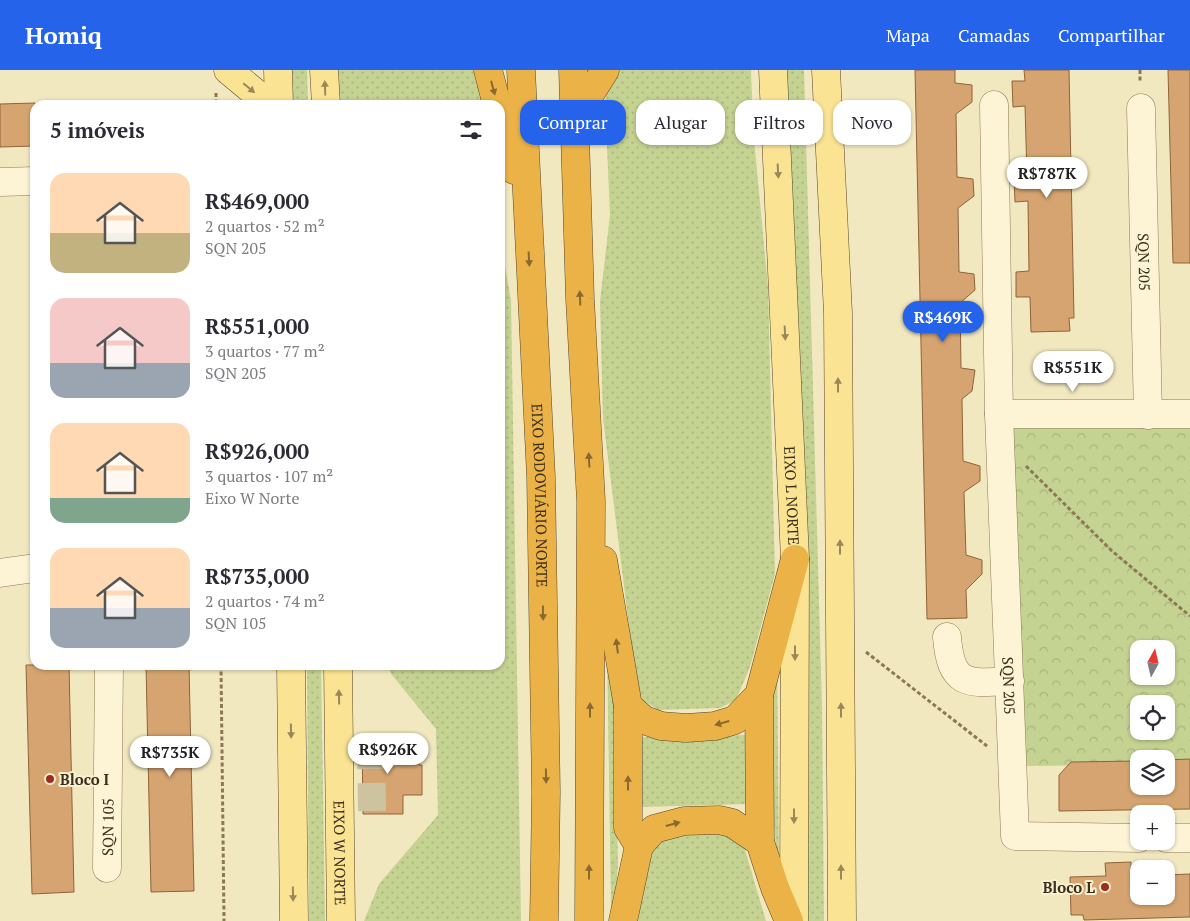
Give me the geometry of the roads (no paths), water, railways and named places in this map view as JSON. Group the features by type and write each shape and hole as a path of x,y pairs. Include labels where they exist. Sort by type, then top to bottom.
{"highway":[{"path":"488,70 496,100"},
{"name":"EIXO RODOVIÁRIO NORTE","path":"521,70 541,487 546,792 544,921"},
{"path":"573,70 574,100"},
{"path":"586,100 605,70"},
{"path":"505,135 527,221"},
{"path":"576,145 580,300 591,501 590,921"},
{"path":"591,501 613,611 621,677 628,706 628,828 639,846"},
{"path":"788,921 774,888 760,842 759,695 795,559"},
{"path":"628,706 644,720 661,726 686,728 715,726 735,720 759,695"},
{"path":"622,921 639,846 654,829 684,821 719,820 732,823 760,842"}],"main road":[{"path":"228,70 264,100"},
{"path":"278,70 279,100"},
{"path":"324,70 326,100"},
{"name":"EIXO L NORTE","path":"773,70 795,559 794,921"},
{"path":"839,70 826,83 838,313 842,921"},
{"path":"290,670 294,921"},
{"name":"EIXO W NORTE","path":"338,670 342,921"}],"street":[{"name":"SQN 205","path":"994,106 999,427 1015,836 1130,838"},
{"name":"SQN 205","path":"1141,108 1148,415"},
{"path":"0,182 30,181"},
{"path":"999,427 1148,415 1190,414"},
{"path":"0,572 30,569"},
{"path":"947,638 949,656 953,667 961,678 974,683 1010,681"},
{"name":"SQN 105","path":"107,868 109,670"},
{"path":"1175,838 1190,838"}],"tunnel":[{"path":"371,741 372,812"}],"place":[{"name":"Bloco I","path":"50,779"},
{"name":"Bloco L","path":"1105,887"}]}
